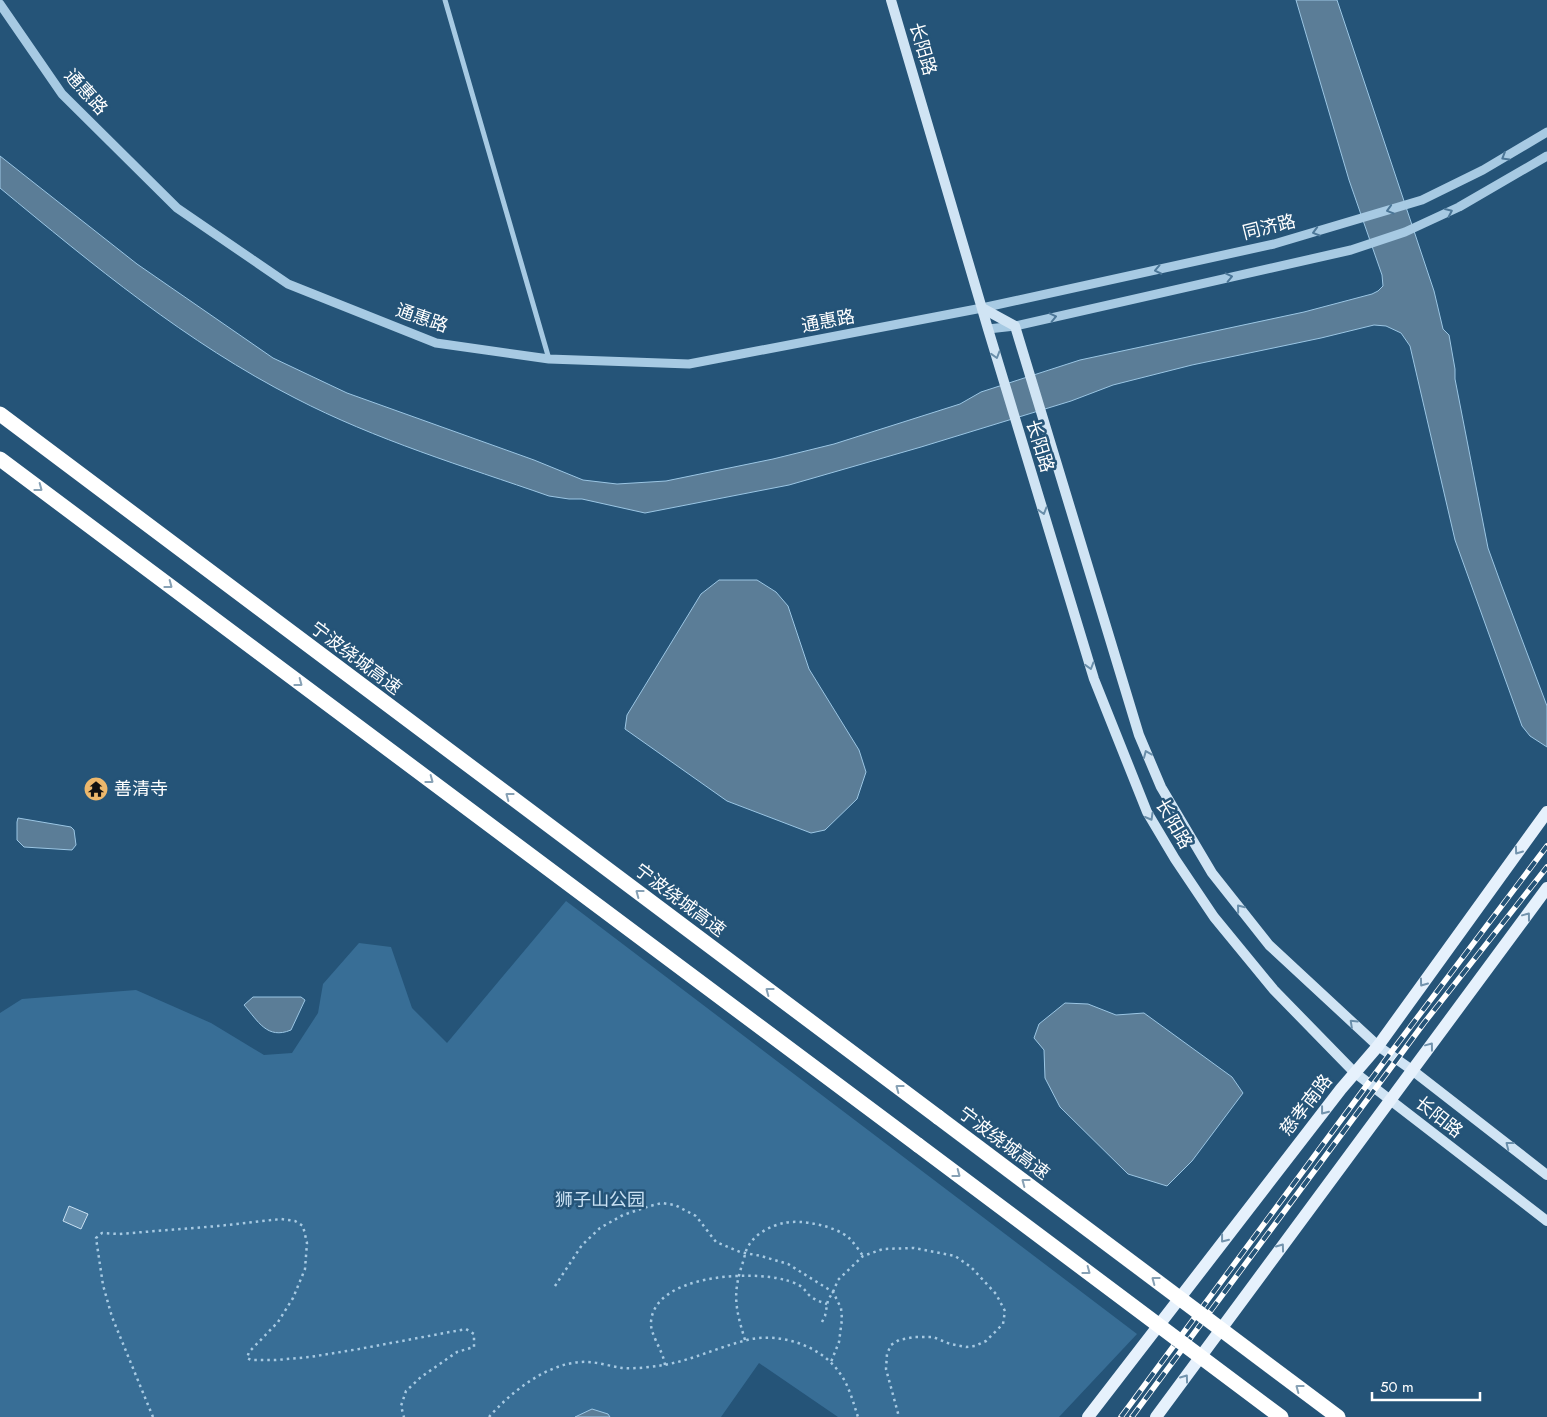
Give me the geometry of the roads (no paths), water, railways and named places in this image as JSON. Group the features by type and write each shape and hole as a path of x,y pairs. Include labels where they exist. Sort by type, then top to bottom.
{"highway":[{"name":"宁波绕城高速","path":"0,414 1338,1417"},
{"path":"0,459 1281,1417"}],"main road":[{"name":"长阳路","path":"891,0 1094,679 1147,812 1175,860 1214,917 1274,990 1354,1072 1547,1221"},
{"path":"982,308 1015,326"},
{"name":"长阳路","path":"1015,326 1139,735 1161,787 1212,873 1269,945 1378,1046 1412,1070 1547,1175"},
{"name":"慈孝南路","path":"1088,1417 1354,1072 1378,1046 1547,812"},
{"path":"1156,1417 1547,888"}],"street":[{"path":"445,0 549,359"},
{"name":"通惠路","path":"0,4 62,94 177,208 288,284 436,343 549,359 690,364 982,308"},
{"name":"同济路","path":"982,308 1274,244 1418,201 1483,170 1547,132"},
{"path":"988,329 1015,326 1351,250 1405,232 1459,208 1547,156"}],"railway":[{"path":"1121,1417 1392,1051 1547,846"},
{"path":"1132,1417 1424,1023 1547,867"}],"place":[{"name":"善清寺","path":"96,789"}],"park label":[{"name":"狮子山公园","path":"600,1200"}]}
